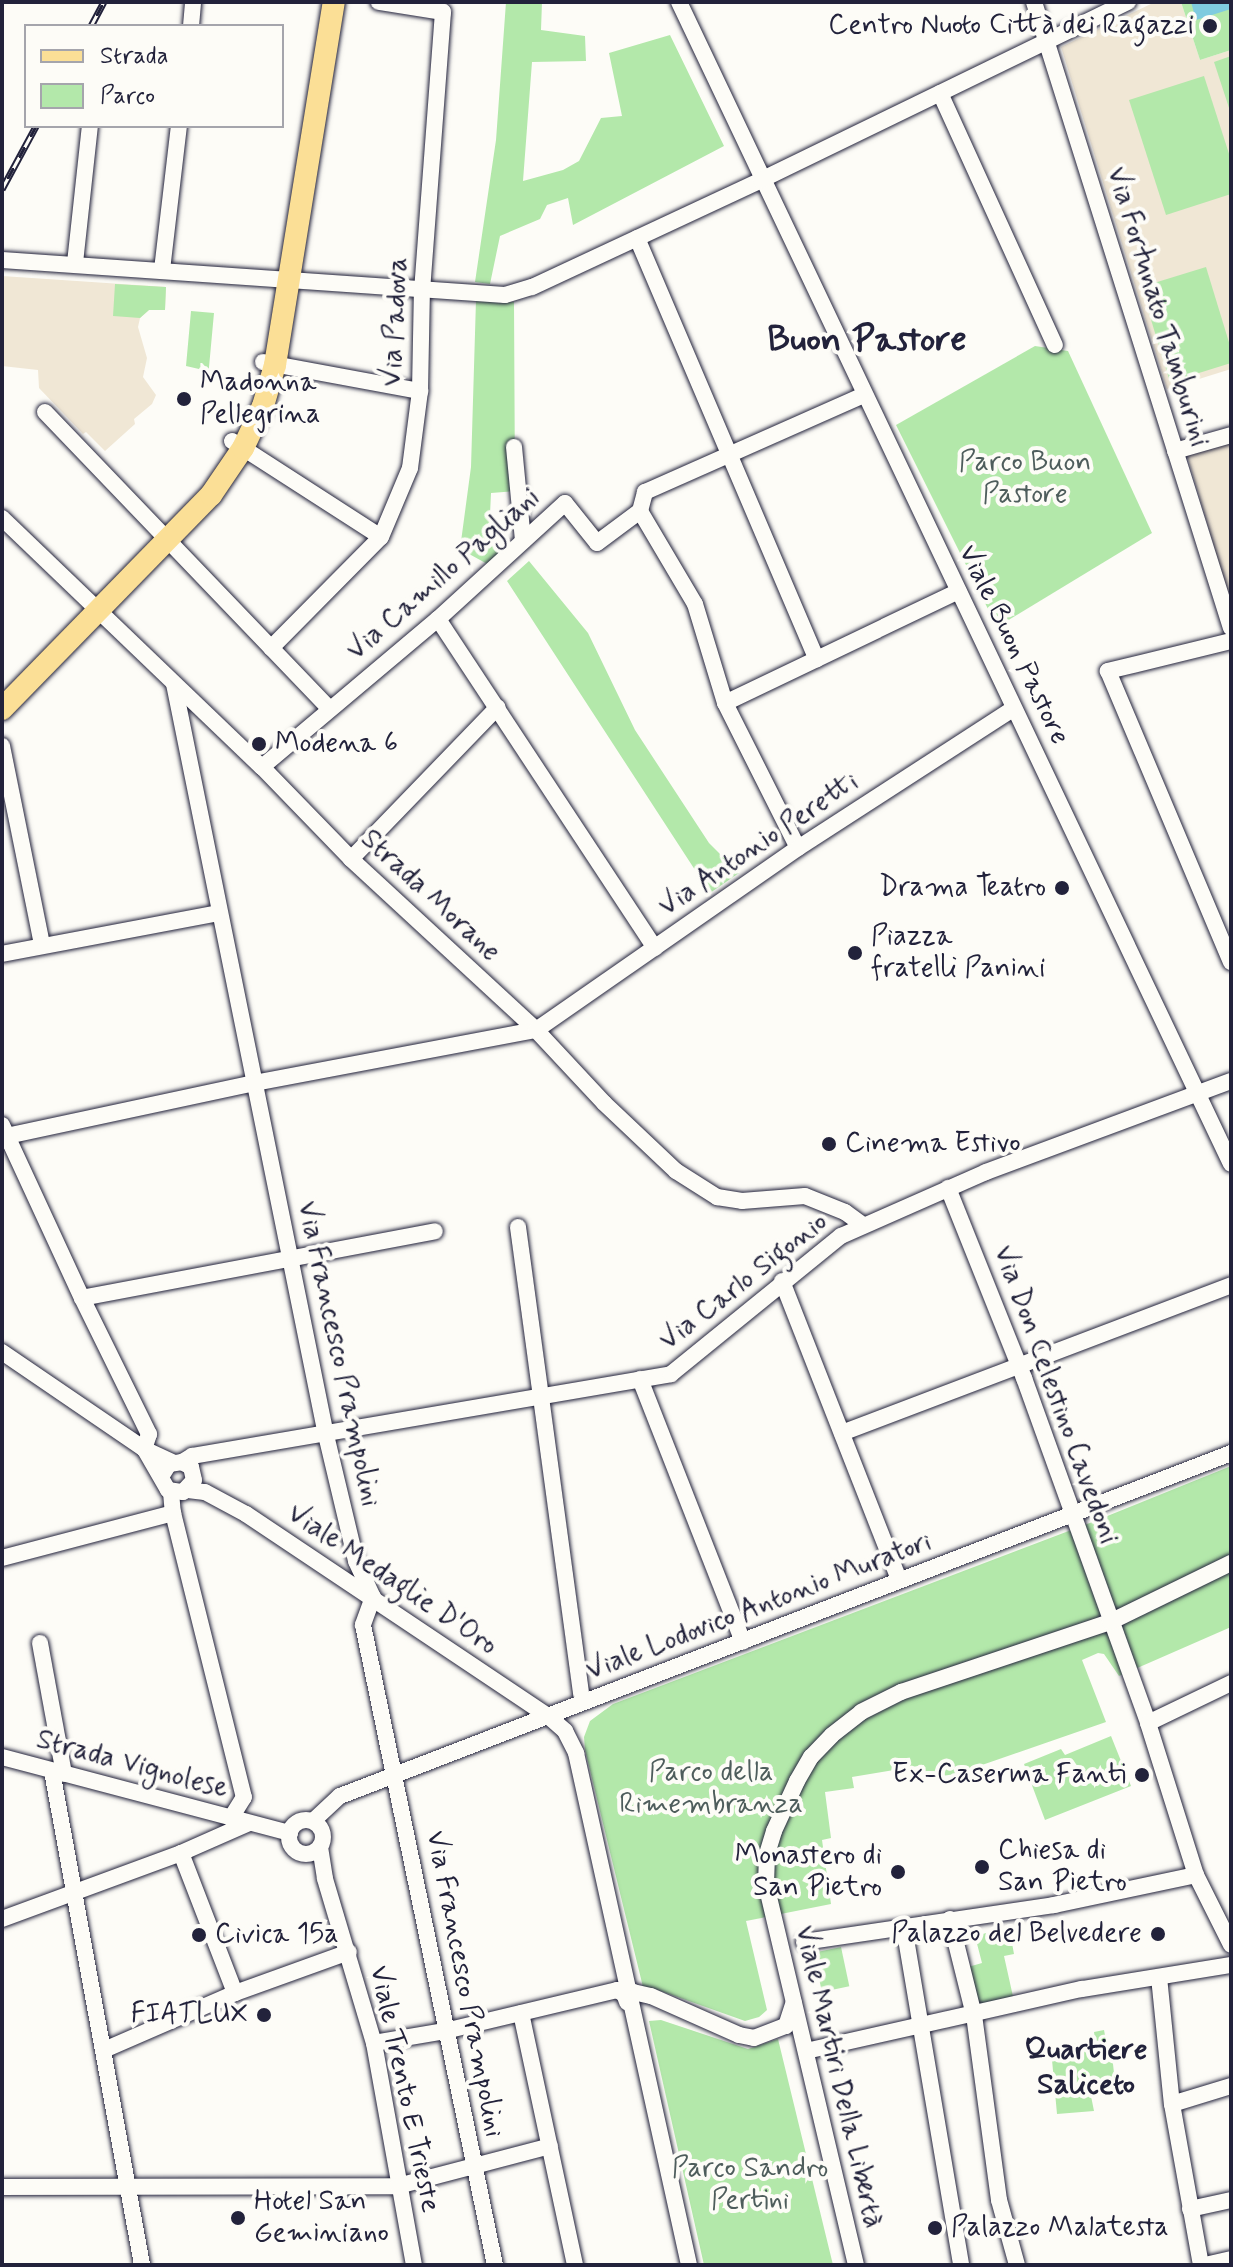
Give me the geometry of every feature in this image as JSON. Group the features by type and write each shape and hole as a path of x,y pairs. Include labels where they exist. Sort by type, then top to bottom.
{"main road":[{"path":"284,281 319,2"},
{"path":"2,709 162,536 238,444 251,403 269,363 334,2"},
{"path":"2,689 94,606"}],"street":[{"path":"191,24 193,2"},
{"name":"Via Padova","path":"271,648 381,537 410,468 420,391 422,291 443,12 379,2"},
{"name":"Viale Buon Pastore","path":"679,2 1231,1164"},
{"name":"Via Fortunato Tamburini","path":"1034,2 1231,628"},
{"path":"2,260 505,295 532,287 761,180 1128,2"},
{"path":"940,93 1055,345"},
{"path":"75,263 90,128"},
{"path":"162,270 179,128"},
{"path":"637,238 817,659"},
{"path":"269,363 420,391"},
{"name":"Via Camillo Pagliani","path":"262,767 438,619 565,503 597,543 640,511 645,492 864,395"},
{"path":"45,412 329,708"},
{"path":"1175,451 1231,435"},
{"path":"238,444 381,537"},
{"path":"514,447 523,541"},
{"path":"640,511 695,604 725,703 798,848"},
{"name":"Strada Morane","path":"2,518 262,767 351,859 536,1030 621,1120 676,1171 704,1190 742,1201 805,1196 838,1209 863,1225"},
{"path":"725,703 959,591"},
{"path":"438,619 655,948"},
{"path":"1231,641 1108,671 1231,962"},
{"name":"Via Francesco Prampolini","path":"174,684 326,1435 356,1561 373,1597 363,1625 495,2265"},
{"path":"351,859 498,707"},
{"name":"Via Antonio Peretti","path":"536,1030 798,848 1014,708"},
{"path":"2,746 42,945"},
{"path":"2,954 218,913"},
{"path":"144,1449 149,1434 4,1134 536,1030"},
{"name":"Via Carlo Sigonio","path":"183,1478 219,1452 671,1374 821,1249 863,1225 948,1188 1231,1081"},
{"name":"Via Don Celestino Cavedoni","path":"948,1188 1019,1364 1074,1516 1148,1723 1196,1875 1231,1945"},
{"path":"518,1227 581,1694"},
{"path":"82,1298 435,1231"},
{"path":"782,1281 899,1579"},
{"path":"842,1433 1231,1285"},
{"name":"Viale Medaglie D'Oro","path":"2,1352 183,1478 246,1514 373,1597 548,1716 565,1731 576,1753 626,2000 689,2265"},
{"path":"640,1379 743,1642"},
{"name":"Viale Lodovico Antonio Muratori","path":"290,1833 298,1822 313,1821 340,1796 1231,1453"},
{"path":"183,1478 173,1513 244,1797 231,1818"},
{"path":"2,1558 173,1513"},
{"path":"1110,1622 1231,1563"},
{"name":"Viale Martiri Della Libertà","path":"856,2265 769,1904 767,1854 784,1807 811,1757 861,1712 901,1692 1110,1622"},
{"path":"40,1643 75,1892 142,2265"},
{"path":"1148,1723 1231,1683"},
{"name":"Strada Vignolese","path":"2,1757 249,1823"},
{"path":"2,1919 181,1853 249,1823 290,1833 290,1843 301,1853 312,1853 320,1847 323,1832 313,1821"},
{"name":"Viale Trento E Trieste","path":"320,1847 325,1879 374,2043 414,2265"},
{"path":"181,1853 235,1993"},
{"name":"Viale Trento E Trieste","path":"301,1853 325,1879"},
{"path":"804,1942 1054,1905 1196,1875"},
{"path":"950,1919 974,2015 999,2200 1017,2265"},
{"path":"904,1927 961,2265"},
{"path":"104,2050 235,1993 349,1952"},
{"path":"806,2051 1082,1989 1231,1965"},
{"path":"1159,1977 1172,2104 1203,2265 1231,2259"},
{"path":"374,2043 445,2031 521,2013 626,2000 633,1992 651,1996 739,2035 754,2038 786,2026 794,2001"},
{"path":"521,2013 575,2265"},
{"path":"1172,2104 1231,2086"},
{"path":"2,2187 398,2186 550,2146"},
{"path":"1190,2209 1231,2200"}],"shaded area":[{"path":"1155,2 1181,2 1200,60 1231,50 1231,369 1167,389 1061,47"},
{"path":"2,276 166,287 165,310 149,310 140,318 138,327 147,358 143,377 156,395 152,404 134,419 135,424 105,451 86,432 83,434 39,388 38,370 2,366"},
{"path":"1231,443 1231,604 1187,455"}],"green space":[{"path":"506,2 542,2 541,30 585,36 586,61 532,62 523,181 563,170 579,161 601,118 622,116 609,53 670,35 724,146 573,225 568,198 547,205 540,219 500,236 490,284 475,282 496,140"},
{"name":"Centro Nuoto Città dei Ragazzi","path":"1181,2 1231,2 1231,50 1200,60"},
{"path":"1231,56 1231,114 1214,62"},
{"path":"1204,76 1231,160 1231,194 1166,215 1129,100"},
{"path":"1206,267 1231,349 1231,363 1170,382 1141,287"},
{"path":"115,284 166,287 165,310 149,310 140,318 113,316"},
{"path":"476,300 514,302 515,491 491,493 489,536 503,550 491,566 460,549 471,467"},
{"path":"191,311 214,313 208,378 202,378 199,369 186,366"},
{"name":"Parco Buon Pastore","path":"1035,346 1068,351 1152,533 997,627 896,425"},
{"path":"529,561 588,633 635,730 709,843 739,873 710,893 507,581"},
{"name":"Parco della Rimembranza","path":"1231,1466 1231,1627 1119,1676 1104,1654 1098,1653 1082,1660 1106,1722 956,1774 927,1778 924,1765 852,1777 854,1788 825,1792 831,1838 822,1840 831,1904 746,1921 767,2010 759,2017 745,2021 655,1989 644,1991 585,1750 584,1737 590,1721 613,1704 1095,1521"},
{"path":"1111,1736 1131,1786 1045,1820 1024,1764 1061,1749 1065,1755"},
{"path":"1009,1927 1014,1954 1004,1956 1014,2001 979,2009 968,1967 982,1963 975,1936"},
{"path":"841,1947 849,1986 822,1992 814,1953"},
{"name":"Parco Sandro Pertini","path":"661,2020 748,2049 778,2039 833,2265 704,2265 649,2021"},
{"path":"1104,2030 1107,2046 1111,2046 1116,2091 1091,2096 1094,2111 1057,2114 1051,2049 1095,2039 1094,2032"}],"water":[{"path":"1191,2 1231,2 1231,9 1196,20"}],"railway":[{"path":"92,24 104,2"},
{"path":"2,189 35,128"}],"place":[{"name":"Centro Nuoto Città dei Ragazzi","path":"1210,26"},
{"name":"Madonna Pellegrina","path":"184,399"},
{"name":"Modena 6","path":"259,744"},
{"name":"Drama Teatro","path":"1062,888"},
{"name":"Piazza fratelli Panini","path":"855,953"},
{"name":"Cinema Estivo","path":"829,1144"},
{"name":"Ex-Caserma Fanti","path":"1142,1775"},
{"name":"Chiesa di San Pietro","path":"982,1867"},
{"name":"Monastero di San Pietro","path":"898,1872"},
{"name":"Palazzo del Belvedere","path":"1158,1934"},
{"name":"Civica 15a","path":"199,1935"},
{"name":"FIATLUX","path":"264,2015"},
{"name":"Hotel San Geminiano","path":"238,2218"},
{"name":"Palazzo Malatesta","path":"935,2228"}],"district":[{"name":"Buon Pastore","path":"867,341"},
{"name":"Quartiere Saliceto","path":"1086,2067"}]}
